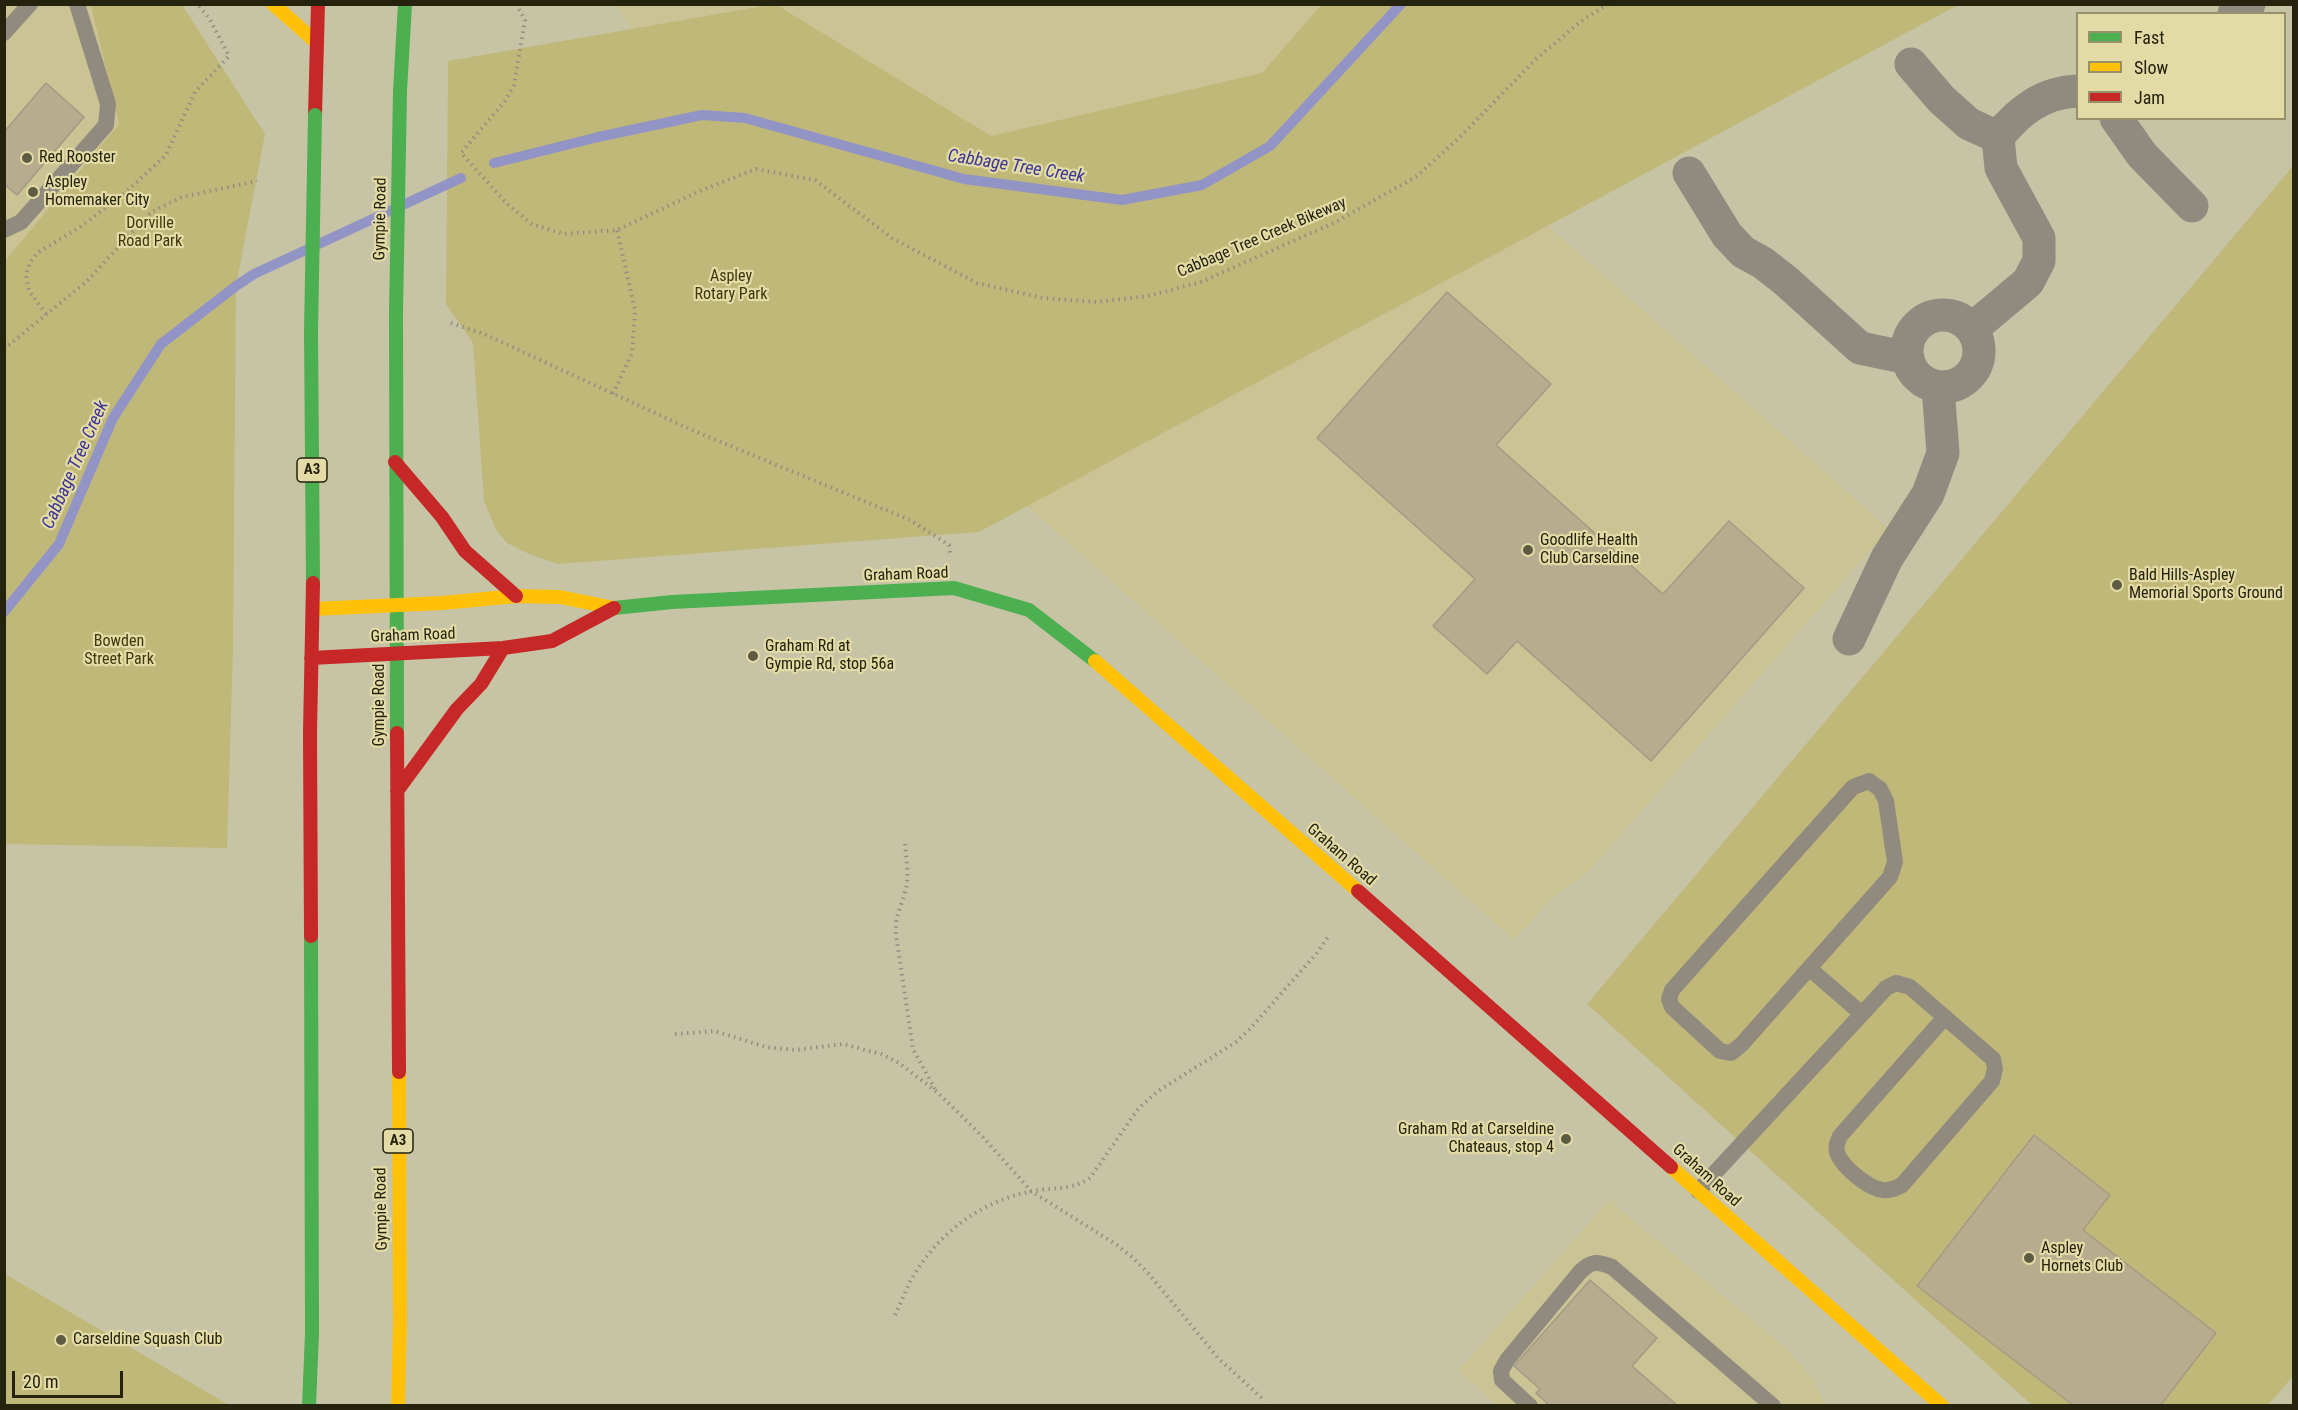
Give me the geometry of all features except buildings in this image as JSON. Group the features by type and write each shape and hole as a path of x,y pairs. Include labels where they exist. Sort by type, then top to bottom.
{"main road":[{"path":"273,4 317,43"},
{"name":"A3","path":"309,1406 312,1333 310,732 313,609 310,332 318,4"},
{"name":"Gympie Road","path":"398,1406 400,1322 395,462 400,91 405,4"},
{"path":"395,462 442,517 465,551 516,596"},
{"name":"Graham Road","path":"313,609 516,596 560,597 614,608 672,602 954,588 1029,610 1097,662 1942,1406"},
{"name":"Graham Road","path":"311,658 503,648 552,640 614,608"},
{"path":"397,791 457,709 481,684 503,648"}],"street":[{"path":"1911,64 1941,99 1969,124 1998,137"},
{"path":"1972,329 2028,282 2038,261 2039,238 2001,168 1998,137 2011,121 2032,103 2063,91 2076,91"},
{"path":"2117,120 2142,155 2192,207"},
{"path":"1689,173 1727,235 1743,252 1763,262 1860,348 1908,358"},
{"path":"1951,316 1963,321 1972,329 1977,340 1979,352 1977,363 1971,374 1962,382 1950,386 1938,387 1918,378 1908,358 1911,335 1918,325 1928,318 1951,316"},
{"path":"1850,639 1887,558 1928,494 1943,453 1938,387"}],"lane":[{"path":"4,33 30,4"},
{"path":"4,230 21,222 106,125 108,104 78,4"},
{"path":"1869,781 1880,789 1886,801 1895,862 1894,869 1887,882 1810,969 1741,1045 1731,1053 1720,1051 1672,1007 1669,999 1672,990 1853,787 1869,781"},
{"path":"1810,969 1862,1014"},
{"path":"1698,1191 1886,988 1896,983 1910,987 1945,1017 1993,1059 1995,1069 1992,1081 1902,1185 1890,1190 1880,1190 1864,1183 1838,1156 1836,1147 1840,1137 1945,1017"},
{"path":"1530,1406 1502,1380 1501,1371 1507,1360 1580,1272 1588,1264 1599,1261 1612,1267 1773,1406"}],"path":[{"path":"46,314 29,291 26,275 37,253 80,227 124,194 166,155 195,92 229,56 209,18 197,4"},
{"name":"Cabbage Tree Creek Bikeway","path":"516,4 525,20 514,85 505,101 461,153 506,203 532,224 563,234 617,230 700,191 756,169 815,180 892,238 977,283 1042,298 1097,302 1148,296 1200,282 1336,222 1418,176 1461,136 1536,59 1580,22 1608,4"},
{"path":"4,349 87,281 151,212 182,197 257,181"},
{"path":"613,394 632,353 635,310 617,230"},
{"path":"451,323 484,334 694,431 910,520 950,545 954,588"},
{"path":"905,844 906,891 895,920 896,935 913,1049 937,1092"},
{"path":"895,1315 921,1264 947,1233 966,1218 1009,1196 1080,1185 1090,1178 1138,1109 1158,1091 1236,1042 1250,1030 1317,953 1328,937"},
{"path":"675,1034 715,1031 766,1047 795,1050 843,1044 881,1054 899,1063 937,1092 982,1136 1031,1191 1117,1245 1133,1258 1149,1274 1218,1358 1265,1401"}],"shaded area":[{"name":"Aspley Homemaker City","path":"5,5 91,5 120,124 5,261"},
{"path":"616,5 771,5 632,29"},
{"path":"775,5 1321,5 1262,73 991,137"},
{"path":"1548,226 1889,529 1589,871 1552,898 1514,940 1027,506"},
{"path":"1609,1200 1787,1349 1813,1379 1826,1405 1497,1405 1458,1371"}],"green space":[{"name":"Aspley Rotary Park","path":"775,4 991,136 1262,73 1321,5 1958,5 979,532 558,564 531,555 507,543 496,530 484,501 473,343 446,304 448,61"},
{"path":"91,5 182,5 265,134 236,286 233,651 227,848 5,844 5,261 119,124"},
{"name":"Bald Hills-Aspley Memorial Sports Ground","path":"2293,166 2294,1375 2268,1405 2032,1405 1587,1004"},
{"name":"Carseldine Squash Club","path":"5,1274 229,1405 5,1405"}],"waterway":[{"name":"Cabbage Tree Creek","path":"494,163 598,137 702,115 745,118 964,179 1122,200 1202,185 1270,146 1401,4"},
{"name":"Cabbage Tree Creek","path":"4,612 59,544 113,418 161,344 254,274 461,178"}],"traffic: fast":[{"path":"400,91 405,4"},
{"path":"396,312 400,91"},
{"path":"311,332 315,115"},
{"path":"396,312 397,733"},
{"path":"311,332 313,583"},
{"path":"614,608 672,602 954,588 1029,610 1095,661"},
{"path":"309,1406 312,1333 311,936"}],"traffic: slow":[{"path":"273,4 317,43"},
{"path":"313,609 442,603 516,596 560,597 614,608"},
{"path":"1095,661 1358,891"},
{"path":"398,1406 399,1072"},
{"path":"1671,1167 1942,1406"}],"traffic: jam":[{"path":"315,115 318,4"},
{"path":"395,462 442,517 465,551 516,596"},
{"path":"311,936 310,732 313,583"},
{"path":"311,658 503,648 552,641 614,608"},
{"path":"397,791 457,709 481,684 503,648"},
{"path":"397,733 399,1072"},
{"path":"1358,891 1671,1167"}],"place":[{"name":"Red Rooster","path":"27,158"},
{"name":"Aspley Homemaker City","path":"33,192"},
{"name":"Goodlife Health Club Carseldine","path":"1528,550"},
{"name":"Bald Hills-Aspley Memorial Sports Ground","path":"2117,585"},
{"name":"Graham Rd at Gympie Rd, stop 56a","path":"753,656"},
{"name":"Graham Rd at Carseldine Chateaus, stop 4","path":"1566,1139"},
{"name":"Aspley Hornets Club","path":"2029,1258"},
{"name":"Carseldine Squash Club","path":"61,1340"}],"park label":[{"name":"Dorville Road Park","path":"150,233"},
{"name":"Bowden Street Park","path":"119,651"}]}
